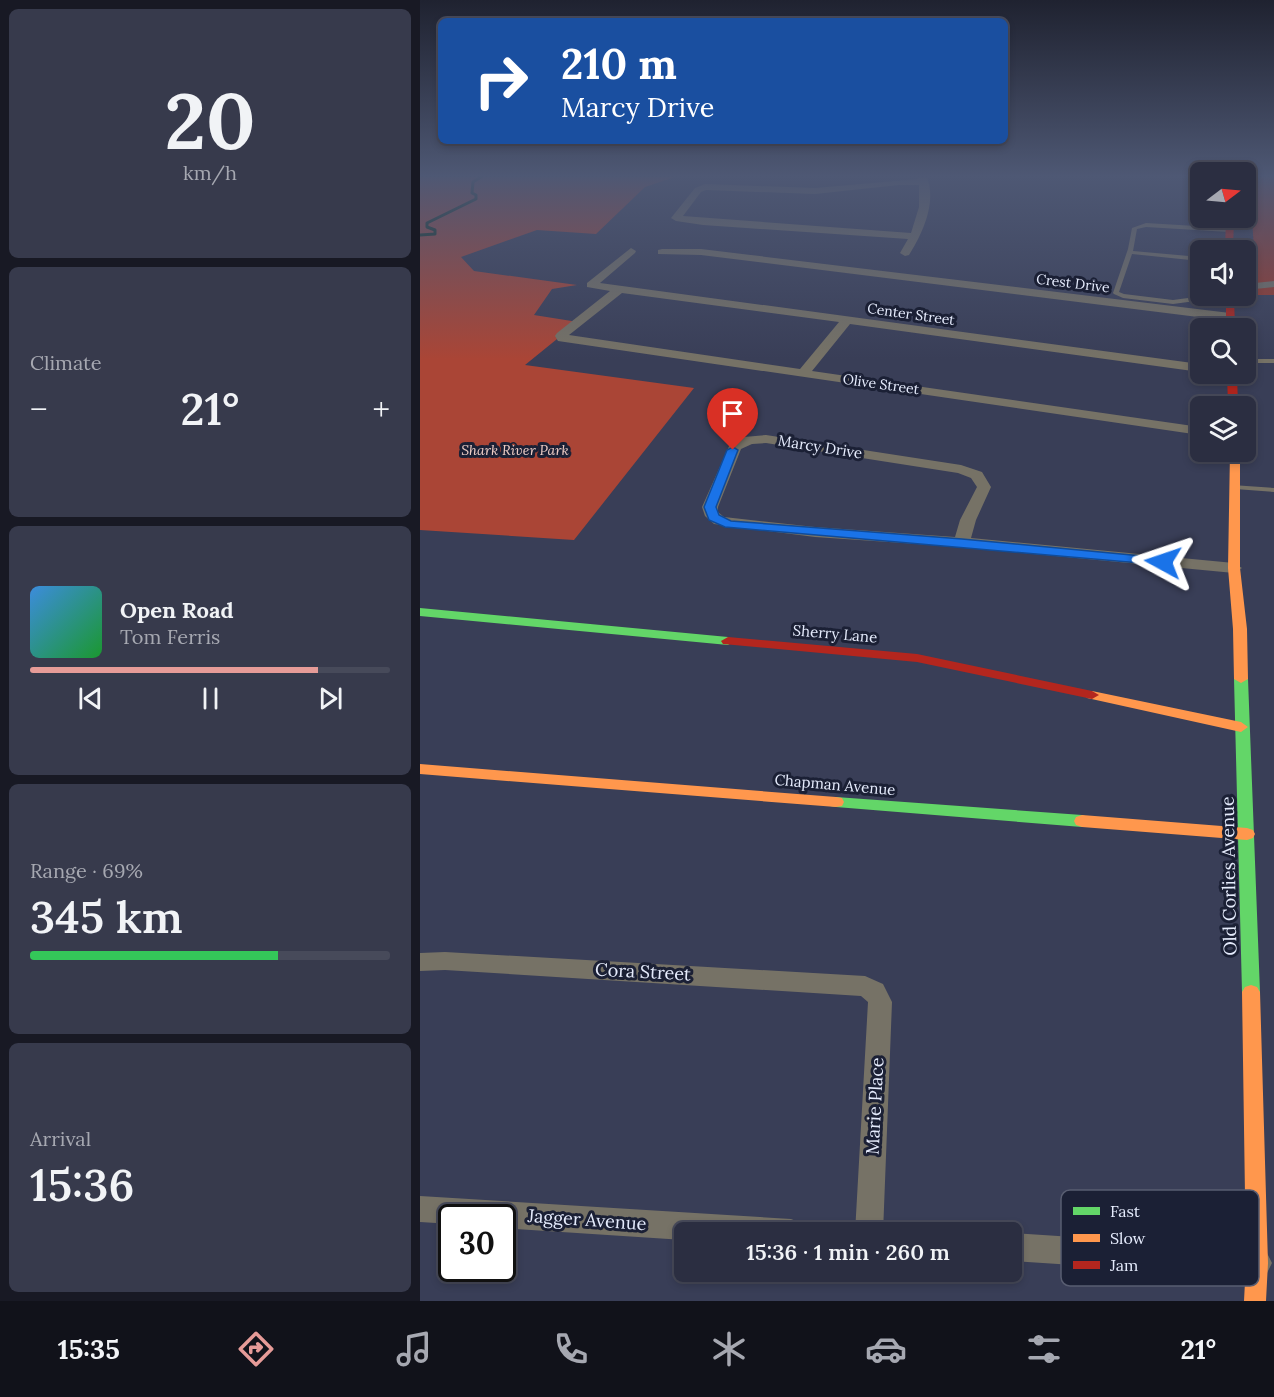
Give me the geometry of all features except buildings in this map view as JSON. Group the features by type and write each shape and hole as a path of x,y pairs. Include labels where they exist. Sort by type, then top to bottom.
{"street":[{"path":"905,252 915,238"},
{"name":"Center Street","path":"631,251 591,284 618,290 1190,367"},
{"name":"Crest Drive","path":"662,252 701,252 1230,311"},
{"path":"1256,286 1274,284"},
{"name":"Olive Street","path":"618,290 561,336 562,338 1190,430"},
{"path":"802,373 847,320"},
{"name":"Marcy Drive","path":"962,542 968,520 984,487 977,475 961,470 800,443 758,439 735,447 710,507 714,518 729,524 962,542 1234,568"},
{"name":"Old Corlies Avenue","path":"1235,462 1234,568 1240,629 1255,1190"},
{"name":"Sherry Lane","path":"420,612 917,658 1241,728"},
{"name":"Chapman Avenue","path":"420,769 1247,834"},
{"name":"Cora Street","path":"420,962 445,961 843,982 865,986"},
{"name":"Marie Place","path":"865,986 874,991 880,1002 870,1222"},
{"name":"Jagger Avenue","path":"420,1209 674,1225"},
{"path":"1022,1248 1061,1250"},
{"name":"Old Corlies Avenue","path":"1255,1301 1256,1286"}],"lane":[{"path":"1134,238 1116,293 1123,296 1173,302 1188,300 1230,311"},
{"path":"1131,252 1190,258"},
{"path":"1256,361 1274,361"},
{"path":"1236,487 1274,490"}],"shaded area":[{"path":"1253,238 1274,238 1274,295 1257,295 1256,240"}],"green space":[{"name":"Shark River Park","path":"420,238 515,238 461,257 474,271 577,285 552,289 534,315 578,322 525,365 694,388 574,540 420,530"}],"traffic: fast":[{"path":"420,612 728,641"},
{"path":"1241,679 1251,992"},
{"path":"836,802 1082,821"}],"traffic: slow":[{"path":"1235,462 1234,568 1240,629 1241,679"},
{"path":"1092,695 1241,727"},
{"path":"420,769 836,802"},
{"path":"1082,821 1247,834"},
{"path":"1251,992 1255,1190"},
{"path":"1255,1301 1256,1286"}],"traffic: jam":[{"path":"1230,306 1231,318"},
{"path":"1232,384 1233,396"},
{"path":"728,641 917,658 1092,695"}],"route":[{"path":"733,450 710,507 710,513 714,518 729,524 962,542 1163,562"}]}
